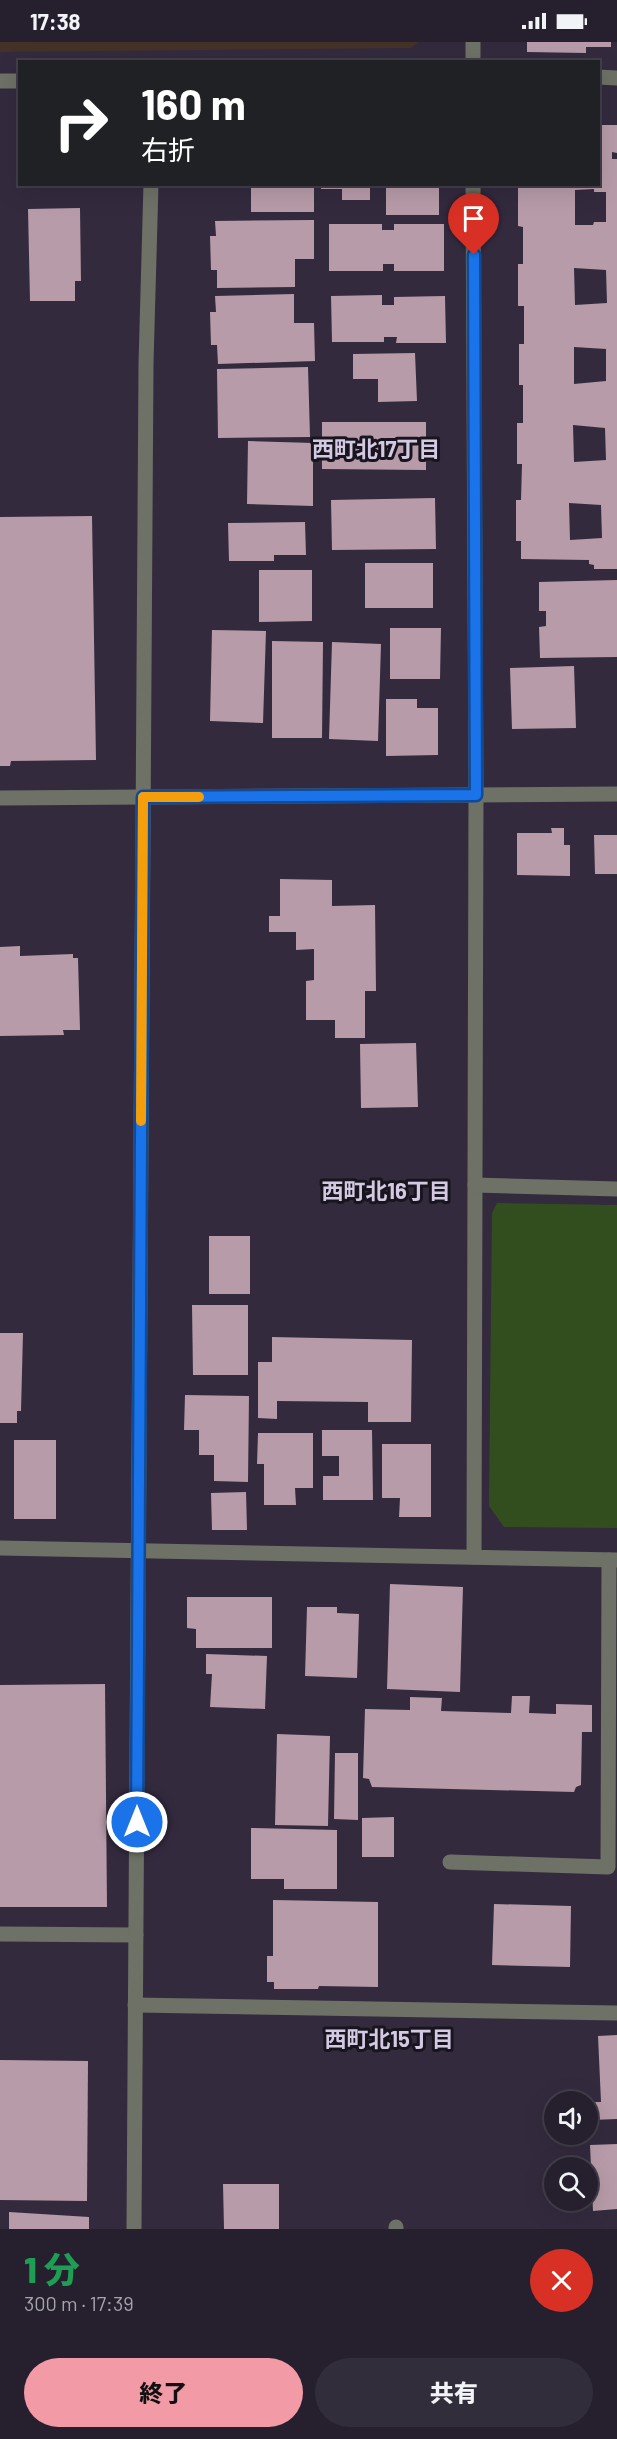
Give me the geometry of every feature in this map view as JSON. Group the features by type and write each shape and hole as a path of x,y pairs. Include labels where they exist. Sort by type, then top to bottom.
{"street":[{"path":"473,42 473,60"},
{"path":"600,78 617,78"},
{"path":"0,81 18,81"},
{"path":"134,2229 146,364 151,186"},
{"path":"473,186 476,795 474,1557"},
{"path":"0,798 617,794"},
{"path":"475,1185 617,1189"},
{"path":"0,1548 613,1560 608,1867 450,1862"},
{"path":"0,1934 136,1935"},
{"path":"135,2005 617,2013"}],"shaded area":[{"path":"0,42 419,42 411,48 0,52"}],"green space":[{"path":"497,1203 617,1205 617,1528 504,1527 489,1506 492,1213"}],"building":[{"path":"527,42 611,42 611,47 586,47 586,53 527,52"},
{"path":"600,125 617,125 617,153 612,152 612,159 617,159 617,569 594,569 594,565 589,564 589,560 521,559 521,541 516,541 516,500 521,500 522,464 517,464 517,423 523,423 523,385 519,385 519,344 524,344 524,306 518,306 518,264 523,264 523,227 518,226 518,186 600,186","holes":["594,189 594,192 606,192 606,222 575,225 575,190","574,268 606,270 607,303 575,305","574,347 606,349 606,381 574,384","573,425 605,428 606,460 574,462","569,503 601,505 602,538 570,540"]},
{"path":"251,186 314,186 314,212 251,212"},
{"path":"321,186 370,186 370,200 342,200 342,189 321,189"},
{"path":"386,186 439,186 439,215 386,215"},
{"path":"80,208 81,281 75,281 75,301 30,301 28,209"},
{"path":"314,220 314,259 295,259 295,287 217,288 217,270 211,270 210,236 216,236 215,221"},
{"path":"329,224 382,224 382,230 394,230 394,224 444,224 444,271 394,271 394,264 383,264 383,271 329,271"},
{"path":"294,294 294,323 314,323 315,361 218,364 217,345 211,345 210,312 216,312 215,296"},
{"path":"382,295 382,305 394,305 394,297 445,296 446,343 396,343 397,337 384,337 384,342 332,342 331,296"},
{"path":"415,353 417,401 378,402 378,379 353,379 353,354"},
{"path":"308,367 310,437 218,438 217,369"},
{"path":"322,422 426,422 426,470 322,469"},
{"path":"248,441 313,443 313,506 247,504"},
{"path":"435,498 436,549 332,550 331,500"},
{"path":"92,516 96,760 11,761 10,766 0,766 0,517"},
{"path":"305,522 306,555 274,555 274,561 229,561 228,523"},
{"path":"365,563 433,563 433,608 365,608"},
{"path":"259,570 312,570 312,621 259,622"},
{"path":"617,580 617,657 540,658 539,627 546,626 546,611 539,611 539,582"},
{"path":"390,628 441,628 440,679 390,679"},
{"path":"212,630 266,631 263,723 210,721"},
{"path":"272,641 323,642 322,738 272,738"},
{"path":"332,642 381,644 378,741 329,739"},
{"path":"574,666 576,728 512,729 510,668"},
{"path":"386,699 417,699 417,708 438,708 438,755 386,756"},
{"path":"551,828 564,828 564,845 570,845 570,876 517,875 517,833 552,833"},
{"path":"594,835 617,835 617,874 595,874"},
{"path":"280,879 332,880 332,906 375,905 376,991 365,991 365,1038 335,1038 335,1020 306,1020 306,981 314,980 314,949 296,950 296,932 269,932 269,916 280,916"},
{"path":"20,946 20,956 73,954 73,958 78,958 80,1030 63,1030 64,1035 0,1036 0,947"},
{"path":"416,1043 418,1107 361,1108 360,1044"},
{"path":"209,1236 250,1236 250,1294 209,1294"},
{"path":"192,1305 248,1305 248,1375 193,1375"},
{"path":"0,1333 23,1333 21,1411 17,1411 17,1423 0,1423"},
{"path":"272,1337 412,1340 411,1422 368,1422 368,1402 277,1401 277,1419 258,1418 258,1362 272,1362"},
{"path":"185,1395 249,1396 248,1482 214,1481 214,1455 199,1455 199,1430 184,1430"},
{"path":"322,1430 372,1430 373,1500 323,1500 323,1476 339,1476 339,1456 322,1456"},
{"path":"258,1433 313,1433 313,1488 295,1488 296,1505 264,1505 264,1464 257,1464"},
{"path":"14,1440 56,1440 56,1519 14,1519"},
{"path":"382,1444 431,1444 431,1517 399,1517 400,1498 382,1498"},
{"path":"246,1492 247,1530 212,1530 211,1493"},
{"path":"390,1584 463,1587 460,1692 387,1689"},
{"path":"187,1597 272,1597 272,1648 196,1648 196,1629 187,1628"},
{"path":"307,1607 337,1607 337,1613 359,1614 357,1678 305,1676"},
{"path":"206,1654 267,1656 265,1709 210,1707 212,1674 206,1674"},
{"path":"105,1684 107,1907 0,1907 0,1685"},
{"path":"512,1696 530,1696 529,1713 556,1714 556,1704 592,1705 592,1732 582,1732 581,1785 576,1787 574,1792 372,1787 369,1779 363,1778 365,1709 410,1710 410,1697 442,1698 441,1711 511,1713"},
{"path":"277,1734 330,1736 328,1826 275,1825"},
{"path":"335,1753 358,1753 358,1820 334,1819"},
{"path":"394,1817 394,1857 362,1857 362,1818"},
{"path":"251,1828 337,1830 337,1889 284,1889 284,1879 251,1879"},
{"path":"273,1900 378,1902 378,1987 319,1986 318,1989 274,1989 274,1982 267,1982 267,1956 273,1956"},
{"path":"494,1904 571,1906 570,1967 492,1965"},
{"path":"617,2035 617,2119 598,2120 598,2102 601,2102 598,2036"},
{"path":"0,2060 88,2061 87,2201 0,2200"},
{"path":"617,2144 617,2209 598,2211 598,2157 591,2157 590,2145"},
{"path":"223,2184 279,2184 279,2229 224,2229"},
{"path":"9,2212 89,2217 89,2229 9,2229"}],"slow traffic":[{"path":"141,1121 143,797 199,797"}],"district":[{"name":"西町北17丁目","path":"376,448"},
{"name":"西町北16丁目","path":"386,1190"},
{"name":"西町北15丁目","path":"389,2038"}],"route":[{"path":"137,1822 143,797 476,795 474,255"}]}
